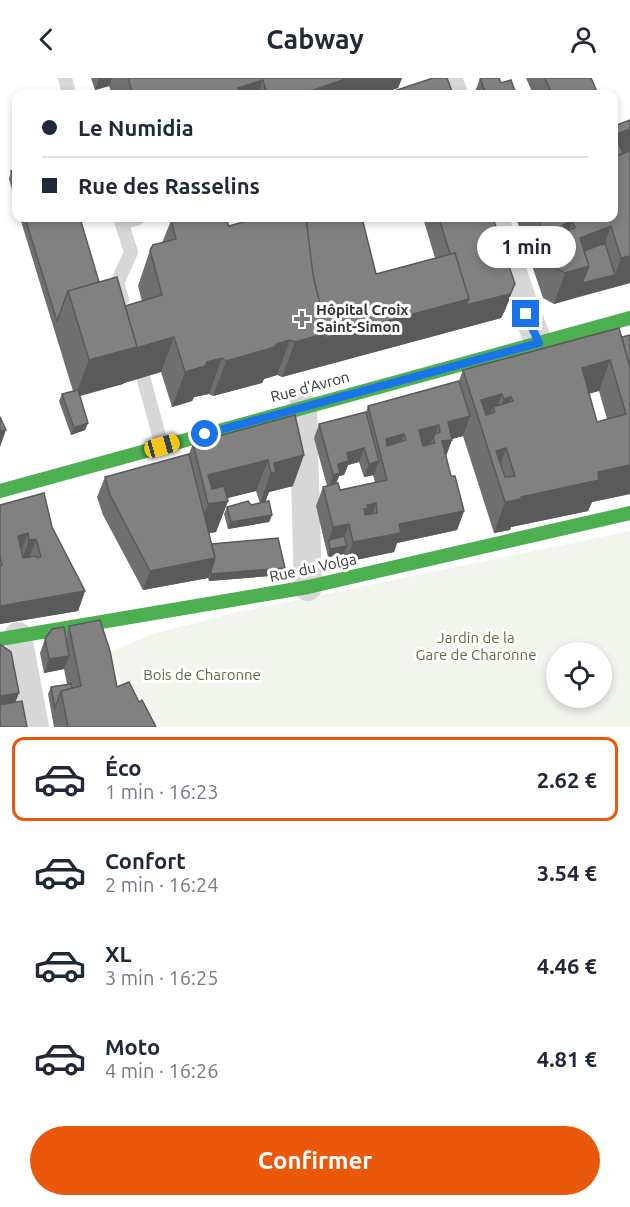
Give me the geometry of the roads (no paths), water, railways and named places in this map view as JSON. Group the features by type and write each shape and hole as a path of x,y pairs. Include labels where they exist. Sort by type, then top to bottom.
{"street":[{"path":"496,222 526,314 539,343"},
{"name":"Rue d'Avron","path":"0,491 630,318"},
{"path":"303,406 308,587"},
{"name":"Rue du Volga","path":"9,638 308,587 630,513"},
{"path":"9,638 35,727"}],"lane":[{"path":"122,222 131,252 117,283 126,315"},
{"path":"143,377 162,446"}],"place":[{"name":"Hôpital Croix Saint-Simon","path":"302,319"}],"park label":[{"name":"Jardin de la Gare de Charonne","path":"476,646"},
{"name":"Bois de Charonne","path":"202,675"}]}
